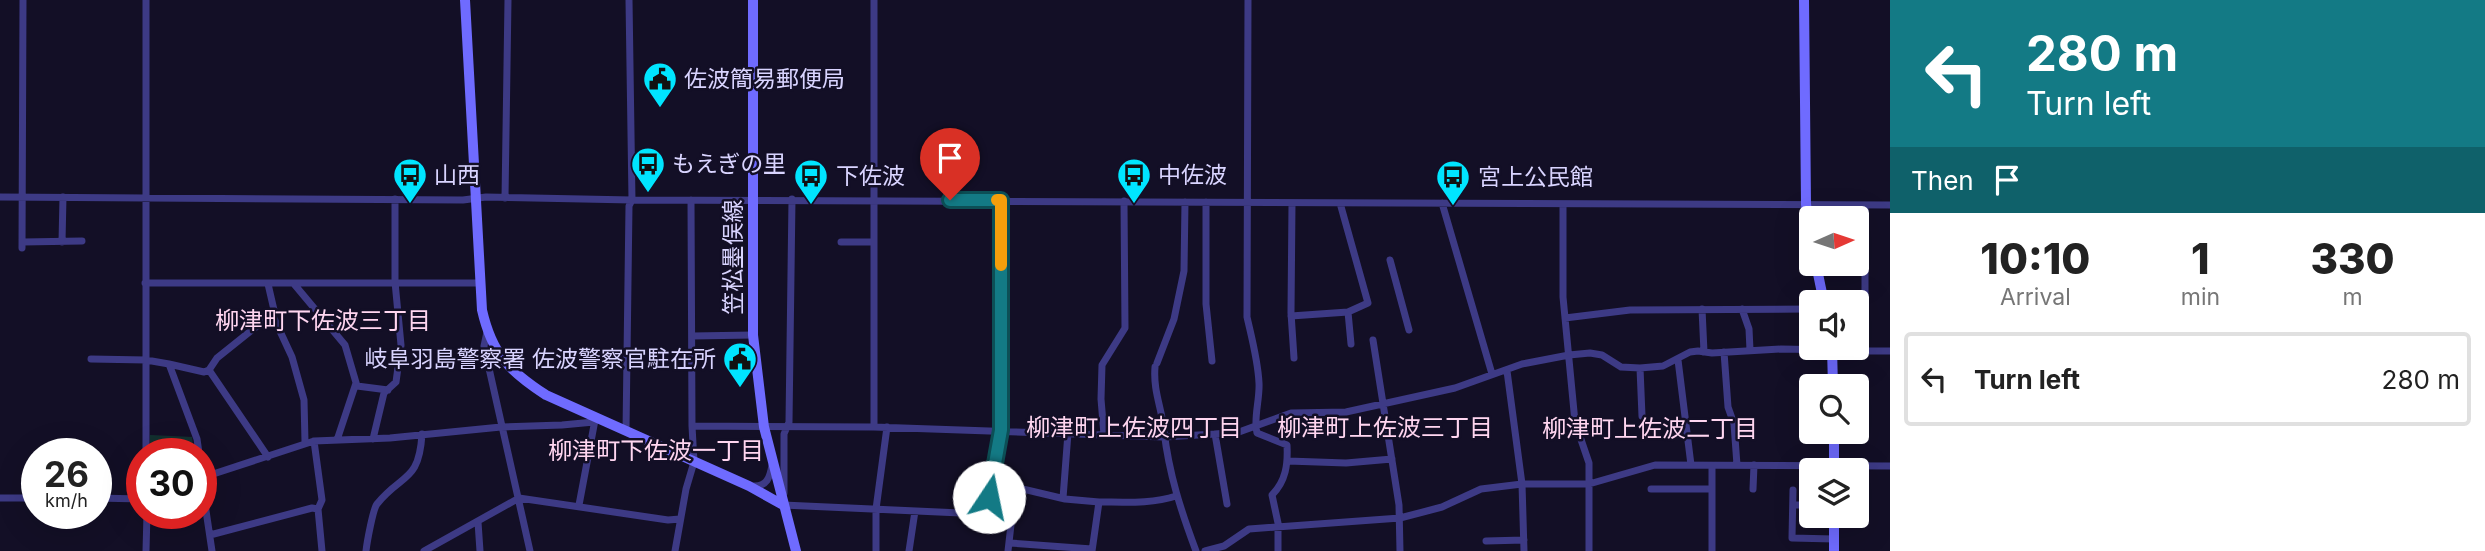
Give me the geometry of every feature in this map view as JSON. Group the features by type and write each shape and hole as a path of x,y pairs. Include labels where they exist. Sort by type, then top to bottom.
{"street":[{"path":"23,0 22,245 82,242"},
{"path":"146,0 146,438"},
{"path":"465,0 480,283 487,332 498,355 519,378 546,395 749,486 783,505 983,514 986,512 1001,430 1001,200"},
{"path":"506,198 508,0"},
{"path":"626,431 629,206 632,200 629,0"},
{"name":"笠松墨俣線","path":"753,0 753,335 764,427 796,551"},
{"path":"874,0 874,427"},
{"path":"1248,0 1247,317 1259,385 1259,409 1255,428 1257,433 1287,445 1288,461 1280,487 1272,495 1278,528 1278,551"},
{"path":"1804,0 1805,204"},
{"path":"0,197 1890,205"},
{"path":"62,197 62,242"},
{"path":"373,439 384,393 396,382 401,345 395,282 395,199"},
{"path":"783,505 784,433 789,422 792,199"},
{"path":"675,551 686,489 694,462 691,200"},
{"path":"1104,435 1102,365 1125,328 1124,201"},
{"path":"1185,202 1184,271 1174,319 1156,365 1155,395 1176,496 1196,551"},
{"path":"1206,202 1206,304 1212,361"},
{"path":"1292,203 1291,316 1294,358"},
{"path":"1291,316 1348,312 1368,303 1340,203"},
{"path":"1441,203 1492,374"},
{"path":"1563,204 1563,297 1575,422 1589,463 1589,551"},
{"path":"1862,290 1865,205"},
{"path":"841,242 874,243"},
{"path":"1390,260 1409,330"},
{"path":"145,283 480,283"},
{"path":"91,359 146,360 204,372 209,370 217,358 272,314 274,310 268,284"},
{"path":"294,284 345,345 357,386 388,390"},
{"path":"1702,309 1704,352"},
{"path":"1742,309 1749,329 1750,350"},
{"path":"1566,318 1630,310 1799,309"},
{"path":"1348,312 1351,344"},
{"path":"272,314 292,357 304,400 309,441 322,500 318,509 323,551"},
{"path":"487,332 484,346 530,551"},
{"path":"692,336 753,335"},
{"path":"1373,340 1400,518 1400,551"},
{"path":"692,426 874,427 1164,437 1215,434 1255,428 1292,413 1346,412 1455,387 1543,359 1569,355 1602,355 1620,367 1640,368 1663,366 1690,352 1799,349"},
{"path":"1869,352 1890,351"},
{"path":"1724,352 1728,407 1734,424 1737,465"},
{"path":"1678,360 1691,465"},
{"path":"169,364 197,438"},
{"path":"1640,368 1642,416"},
{"path":"209,370 268,457"},
{"path":"1507,370 1522,484 1524,551"},
{"path":"337,440 356,383"},
{"path":"217,473 309,441 562,425 595,419"},
{"path":"579,505 595,419"},
{"path":"876,551 876,509 887,428"},
{"path":"1063,498 1068,433"},
{"path":"366,551 374,509 414,471 419,461 422,434"},
{"path":"1215,434 1227,504"},
{"path":"1288,461 1346,463 1392,459"},
{"path":"749,486 765,483 770,477 772,465"},
{"path":"1205,551 1224,546 1249,529 1400,518 1443,507 1481,489 1522,484 1590,484 1655,465 1799,467"},
{"path":"1712,466 1712,551"},
{"path":"1754,466 1754,489"},
{"path":"1869,467 1890,466"},
{"path":"992,482 1063,498 1099,502 1129,502 1176,496"},
{"path":"1019,489 1012,516 1009,547 1092,550 1099,502"},
{"path":"1651,489 1712,489"},
{"path":"1793,490 1792,538 1834,539"},
{"path":"0,498 21,498"},
{"path":"424,551 519,498 668,520 680,519"},
{"path":"1793,505 1799,505"},
{"path":"210,535 312,508 318,509"},
{"path":"909,551 915,511"},
{"path":"478,522 481,551"},
{"path":"1834,528 1834,551"},
{"path":"146,529 146,551"},
{"path":"209,529 212,551"},
{"path":"1486,541 1524,540"}],"green space":[{"path":"150,435 192,438 150,438"}],"slow traffic":[{"path":"997,200 1001,200 1001,265"}],"place":[{"name":"佐波簡易郵便局","path":"660,109"},
{"name":"もえぎの里","path":"648,194"},
{"name":"山西","path":"410,205"},
{"name":"中佐波","path":"1134,205"},
{"name":"下佐波","path":"811,206"},
{"name":"宮上公民館","path":"1453,207"},
{"name":"岐阜羽島警察署 佐波警察官駐在所","path":"740,389"}],"district":[{"name":"柳津町下佐波三丁目","path":"323,320"},
{"name":"柳津町上佐波四丁目","path":"1134,427"},
{"name":"柳津町上佐波三丁目","path":"1385,427"},
{"name":"柳津町上佐波二丁目","path":"1650,428"},
{"name":"柳津町下佐波一丁目","path":"656,450"}],"route":[{"path":"950,200 1001,200 1001,430 989,497"}]}
